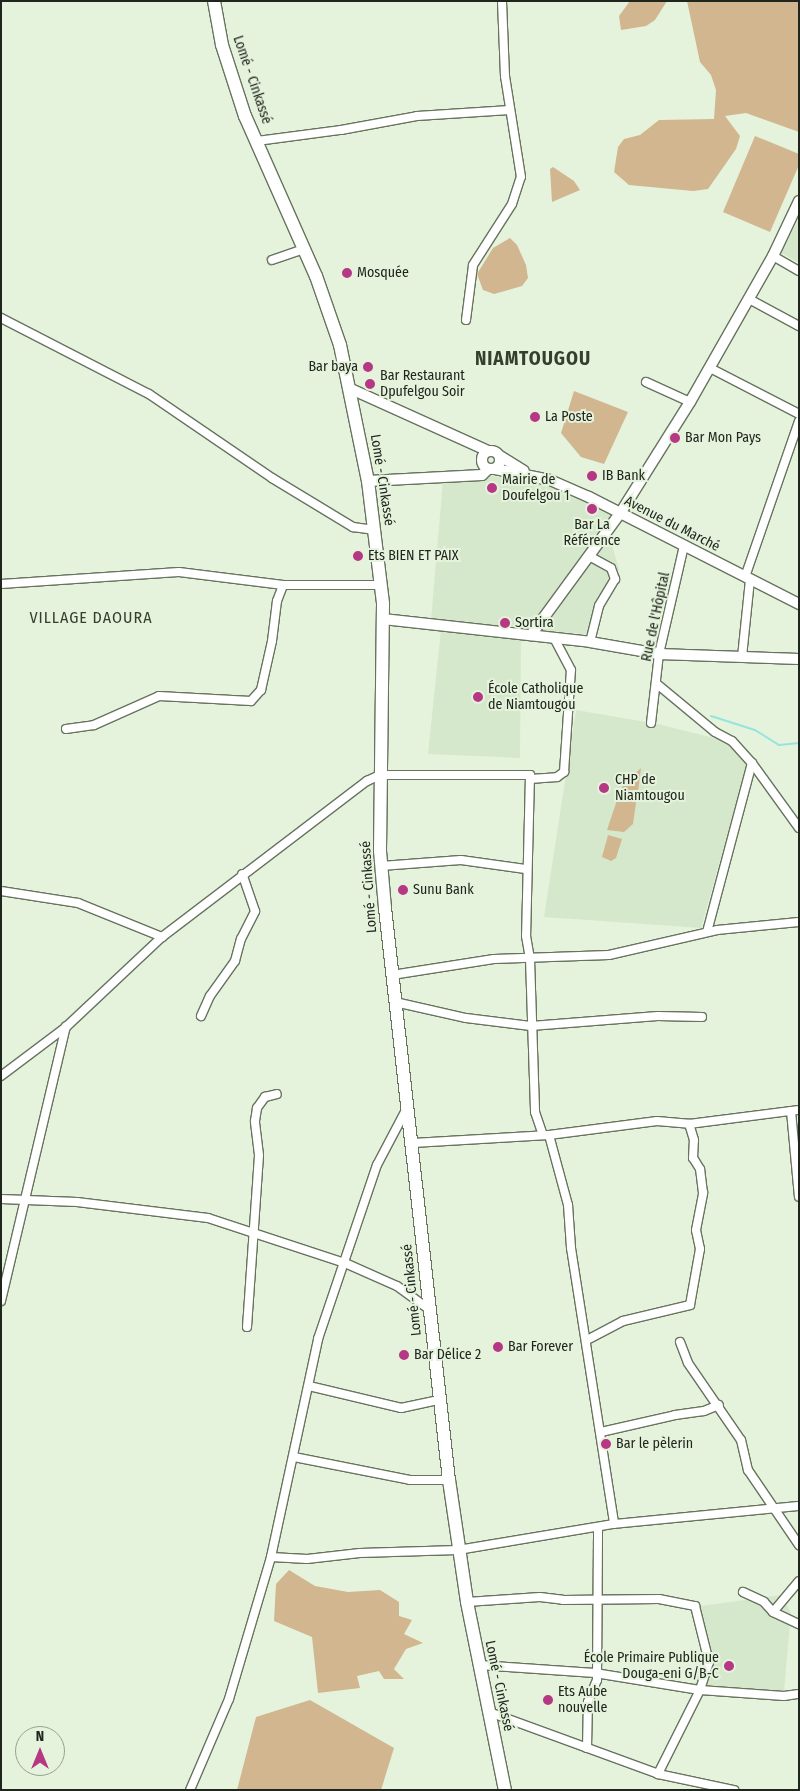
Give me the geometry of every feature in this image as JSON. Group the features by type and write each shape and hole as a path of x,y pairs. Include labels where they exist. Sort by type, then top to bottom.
{"highway":[{"name":"Lomé - Cinkassé","path":"214,1 231,74 327,308 351,389 368,481 382,585 384,619 380,774 381,866 392,975 448,1480 467,1602 505,1790"}],"main road":[{"path":"531,635 621,512 690,402 773,256 799,202"},
{"path":"351,389 488,451 495,451 500,456 500,464 482,475 368,481"},
{"path":"488,451 482,460 491,469"},
{"name":"Avenue du Marché","path":"500,456 529,474 621,512 799,604"},
{"name":"Avenue du Marché","path":"491,469 529,474"},
{"path":"384,619 590,642 659,654 799,659"}],"street":[{"path":"466,320 473,265 512,204 521,177 502,44 502,1"},
{"path":"257,141 340,130 417,116 510,110"},
{"path":"272,260 304,249"},
{"path":"773,256 799,270"},
{"path":"749,299 799,326"},
{"path":"1,318 149,394 272,478 353,527 375,530"},
{"path":"710,368 799,414"},
{"path":"646,382 690,402"},
{"path":"742,657 748,578 799,421"},
{"name":"Rue de l'Hôpital","path":"651,723 659,654 684,546"},
{"path":"589,556 610,568 615,579 599,606 590,642"},
{"path":"1,584 178,572 282,585 382,585"},
{"path":"66,730 94,725 159,696 251,701 261,690 282,585"},
{"path":"530,780 557,777 564,772 572,699 571,670 554,638"},
{"path":"657,684 715,732 732,741 752,763 799,828"},
{"path":"707,932 752,763"},
{"path":"1,1076 66,1027 162,937 242,874 380,774 530,775 530,824 525,870 526,936 530,959 535,1112 546,1135 568,1205 571,1248 587,1340 614,1524"},
{"path":"381,866 461,860 525,870"},
{"path":"201,1016 210,996 235,961 241,939 256,911 242,874"},
{"path":"1,891 78,903 162,937"},
{"path":"392,975 494,959 609,955 707,932 799,922"},
{"path":"395,1002 466,1018 531,1026 658,1016 702,1017"},
{"path":"1,1300 23,1200 66,1027"},
{"path":"247,1327 260,1155 256,1121 258,1108 265,1097 277,1094"},
{"path":"190,1790 229,1699 271,1557 318,1340 377,1165 407,1108"},
{"path":"412,1143 546,1135 657,1121 689,1124 795,1110 799,1197"},
{"path":"587,1340 624,1321 690,1305 700,1249 696,1230 703,1193 700,1168 693,1158 694,1140 689,1124"},
{"path":"1,1199 77,1202 208,1218 253,1230 345,1263 397,1286 428,1308"},
{"path":"680,1342 688,1363 720,1405 740,1440 748,1470 799,1545"},
{"path":"309,1386 401,1408 440,1400"},
{"path":"601,1432 675,1414 704,1412 720,1405"},
{"path":"294,1457 410,1480 448,1480"},
{"path":"271,1557 307,1559 360,1553 458,1550 614,1524 799,1506"},
{"path":"587,1748 588,1702 595,1690 599,1600 598,1528"},
{"path":"773,1612 799,1581"},
{"path":"742,1592 764,1602 773,1612 799,1624"},
{"path":"467,1602 540,1597 599,1600 659,1599 695,1606 709,1662 700,1690 658,1774"},
{"path":"479,1665 595,1672 700,1690 784,1696 799,1694"},
{"path":"489,1712 658,1774 734,1790"}],"shaded area":[{"path":"630,1 667,1 655,20 646,26 621,30 619,16"},
{"path":"687,1 799,1 799,132 746,113 725,116 740,136 736,149 708,189 693,191 629,185 614,172 618,147 624,139 640,135 659,120 714,119 716,90 711,75 700,62"},
{"path":"755,136 799,154 799,165 770,232 723,212"},
{"path":"553,167 574,181 580,190 552,202 550,169"},
{"path":"799,217 799,263 781,253"},
{"path":"510,238 517,245 526,265 528,278 522,286 494,294 483,290 477,274 493,248"},
{"path":"574,391 628,412 604,464 581,457 561,433"},
{"path":"484,474 555,488 612,511 607,528 619,569 594,635 431,620 443,480"},
{"name":"École Catholique de Niamtougou","path":"441,629 521,637 520,758 428,754"},
{"path":"576,710 658,724 726,741 747,766 701,928 544,917"},
{"path":"641,768 638,792 620,791 626,781"},
{"path":"619,794 637,796 633,824 624,832 607,830"},
{"path":"608,835 622,839 616,858 611,861 602,857"},
{"path":"289,1570 315,1586 348,1592 380,1590 399,1602 399,1616 412,1620 404,1634 423,1643 406,1649 394,1669 404,1679 384,1679 379,1671 357,1676 360,1688 318,1693 312,1637 274,1621 276,1584"},
{"path":"782,1595 791,1613 784,1692 694,1684 702,1655 700,1606"},
{"path":"310,1700 394,1748 381,1790 237,1790 256,1717"}],"waterway":[{"path":"711,716 755,730 779,745 799,743"}],"place":[{"name":"Mosquée","path":"347,273"},
{"name":"Bar baya","path":"368,367"},
{"name":"Bar Restaurant Dpufelgou Soir","path":"370,384"},
{"name":"La Poste","path":"535,417"},
{"name":"Bar Mon Pays","path":"675,438"},
{"name":"IB Bank","path":"592,476"},
{"name":"Mairie de Doufelgou 1","path":"492,488"},
{"name":"Bar La Référence","path":"592,509"},
{"name":"Ets BIEN ET PAIX","path":"358,556"},
{"name":"Sortira","path":"505,623"},
{"name":"École Catholique de Niamtougou","path":"478,697"},
{"name":"CHP de Niamtougou","path":"604,788"},
{"name":"Sunu Bank","path":"403,890"},
{"name":"Bar Forever","path":"498,1347"},
{"name":"Bar Délice 2","path":"404,1355"},
{"name":"Bar le pèlerin","path":"606,1444"},
{"name":"École Primaire Publique Douga-eni G/B-C","path":"729,1666"},
{"name":"Ets Aube nouvelle","path":"548,1700"}],"district":[{"name":"NIAMTOUGOU","path":"533,359"},
{"name":"VILLAGE DAOURA","path":"91,618"}]}
